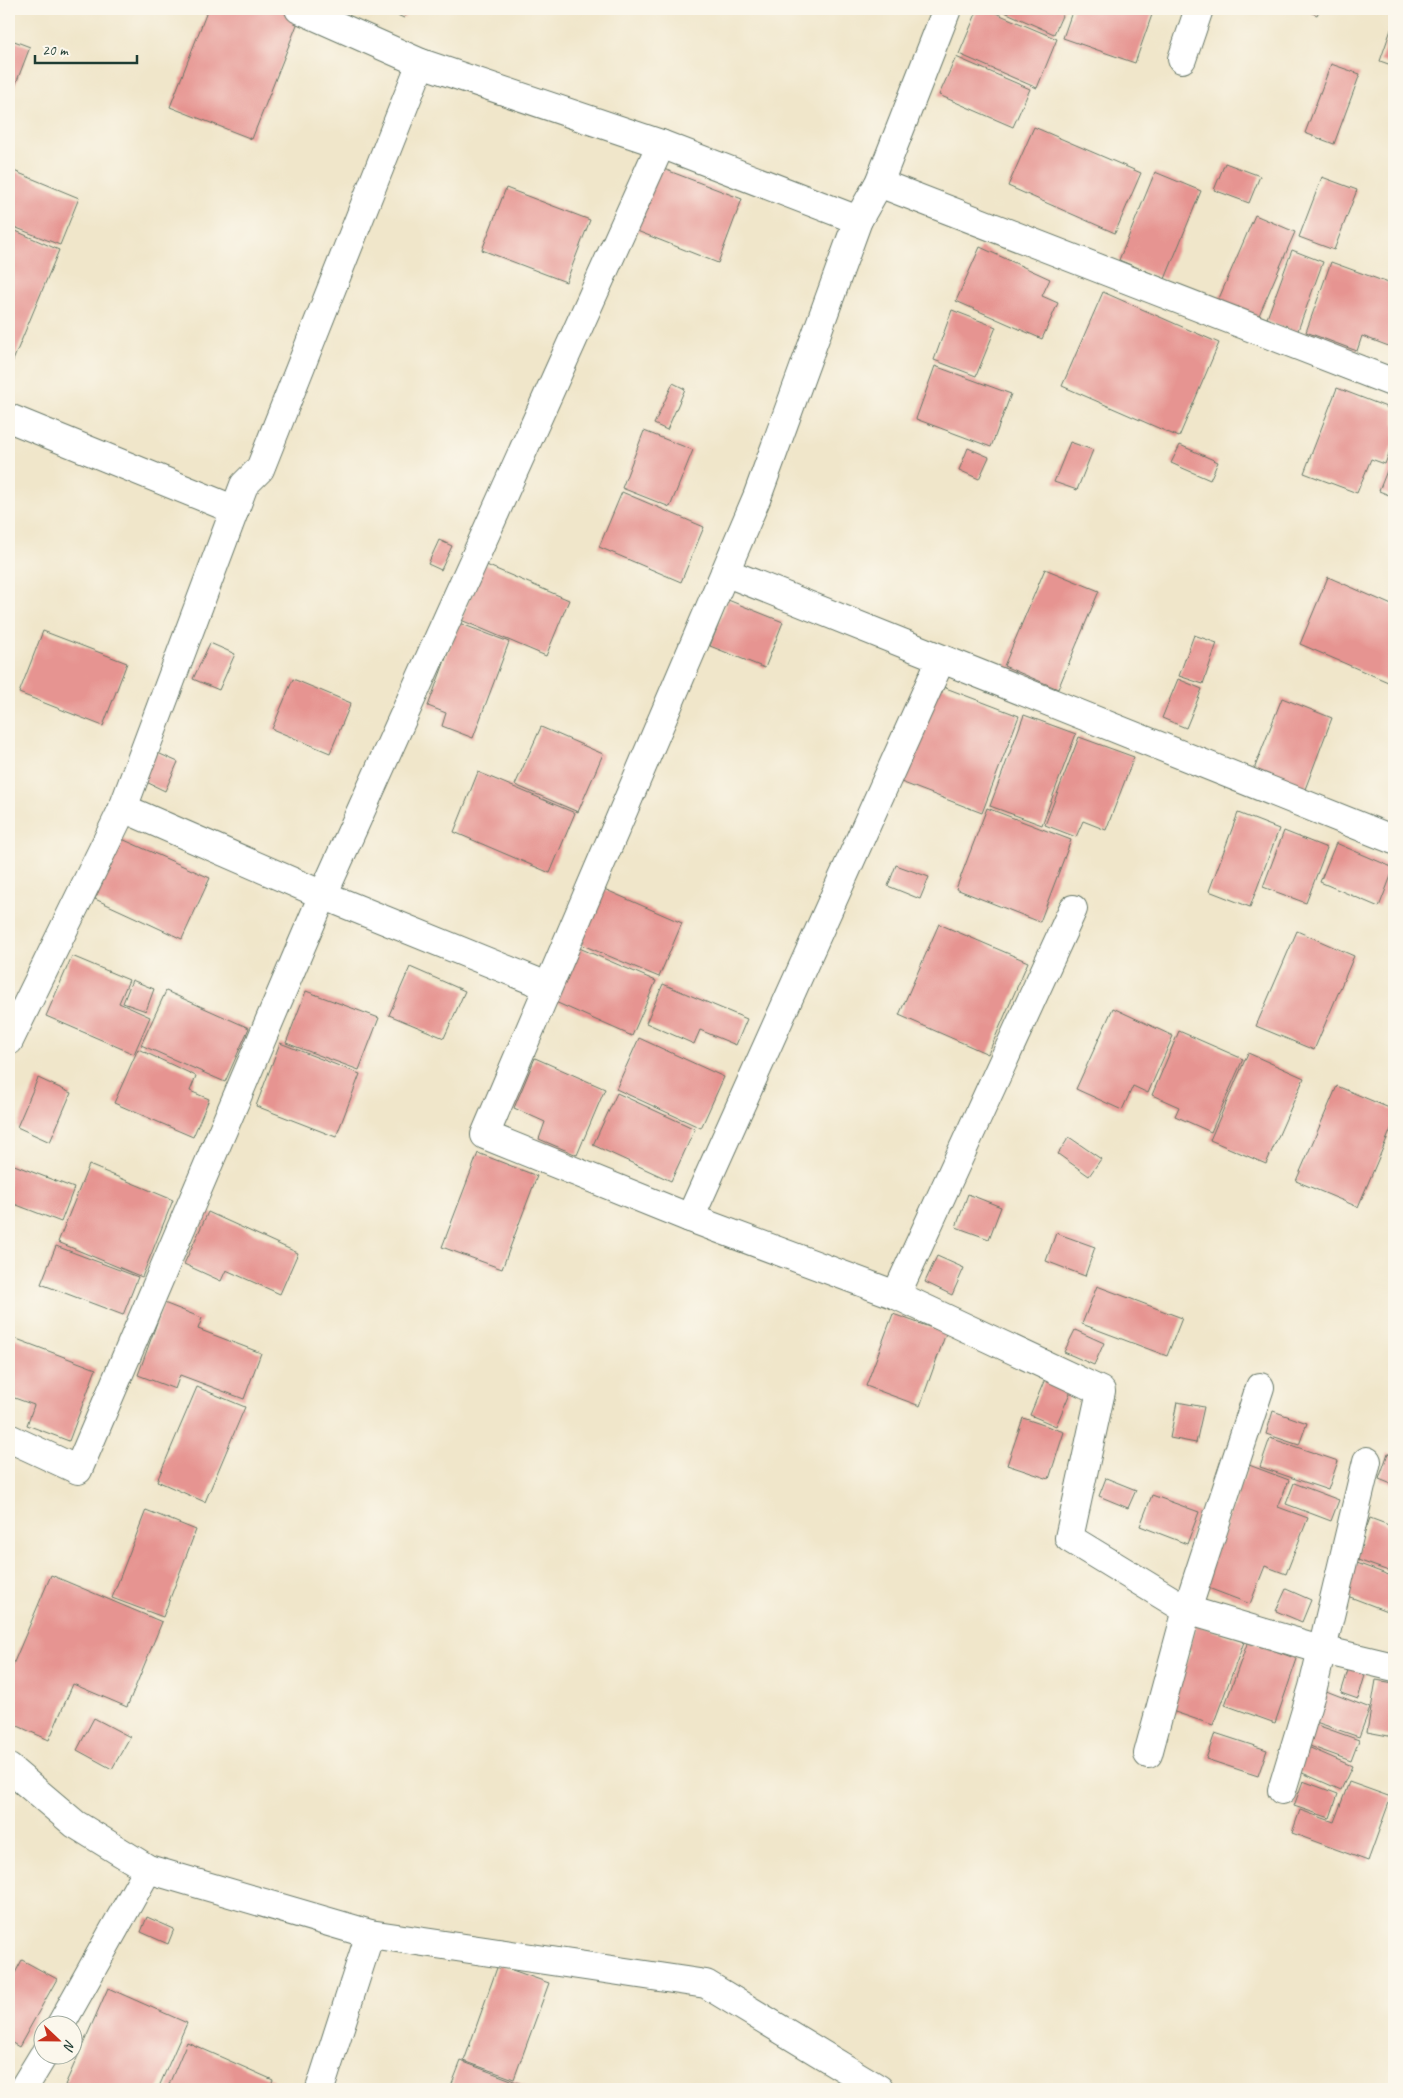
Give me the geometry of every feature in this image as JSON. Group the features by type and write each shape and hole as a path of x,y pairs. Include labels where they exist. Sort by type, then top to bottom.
{"street":[{"path":"299,9 421,64 661,144 858,220"},
{"path":"947,9 879,183 858,220 757,497 485,1135 690,1218 896,1295 1101,1391 1069,1538 1187,1610 1323,1650 1394,1667"},
{"path":"1182,59 1199,9"},
{"path":"9,1041 124,808 244,485 260,469 421,64"},
{"path":"9,1438 78,1470 323,895 661,144"},
{"path":"879,183 1394,383"},
{"path":"9,418 235,510"},
{"path":"725,572 1394,840"},
{"path":"690,1218 941,659"},
{"path":"124,808 323,895 548,986"},
{"path":"896,1295 1073,909"},
{"path":"1148,1754 1187,1610 1260,1387"},
{"path":"1282,1790 1323,1650 1367,1461"},
{"path":"9,1768 76,1824 148,1869 370,1934 706,1984 879,2089"},
{"path":"66,2016 148,1869"},
{"path":"320,2089 370,1934"},
{"path":"19,2084 34,2066"}],"building":[{"path":"208,9 277,9 300,17 252,139 170,107"},
{"path":"384,9 408,9 404,18"},
{"path":"978,9 986,9 1057,39 1037,88 959,54"},
{"path":"998,9 1065,9 1054,34"},
{"path":"1073,9 1154,9 1135,63 1063,38"},
{"path":"1303,9 1320,9 1317,15"},
{"path":"1394,21 1394,66 1380,61"},
{"path":"9,39 30,47 15,86 9,83"},
{"path":"956,57 1030,89 1013,127 939,95"},
{"path":"1331,64 1360,74 1334,144 1305,133"},
{"path":"1034,127 1141,173 1115,233 1008,186"},
{"path":"1225,163 1260,176 1249,203 1214,190"},
{"path":"656,166 742,199 718,263 632,229"},
{"path":"9,169 79,198 60,245 9,225"},
{"path":"1155,172 1201,191 1165,279 1119,260"},
{"path":"1322,177 1357,190 1334,250 1299,237"},
{"path":"506,188 590,220 566,282 482,250"},
{"path":"1255,215 1295,232 1257,320 1217,303"},
{"path":"9,228 59,250 12,363 9,361"},
{"path":"980,247 1050,279 1042,296 1058,303 1042,339 956,301"},
{"path":"1292,250 1323,262 1297,333 1266,321"},
{"path":"1331,262 1394,285 1394,348 1362,336 1357,351 1306,332"},
{"path":"1103,292 1219,343 1179,437 1062,386"},
{"path":"952,310 996,327 976,376 934,360"},
{"path":"935,366 1011,394 991,447 916,419"},
{"path":"673,383 685,389 667,430 654,424"},
{"path":"1337,388 1394,410 1394,440 1385,464 1371,459 1357,493 1304,473"},
{"path":"644,431 693,450 670,507 622,488"},
{"path":"1070,442 1093,450 1077,490 1054,482"},
{"path":"1180,445 1218,462 1210,480 1171,463"},
{"path":"968,448 989,457 979,479 959,470"},
{"path":"1394,453 1394,497 1379,491"},
{"path":"622,492 704,527 681,582 599,547"},
{"path":"439,540 452,546 441,570 428,564"},
{"path":"484,564 569,600 546,656 461,620"},
{"path":"1045,569 1099,591 1058,689 1004,666"},
{"path":"1328,577 1394,606 1394,667 1388,682 1300,644"},
{"path":"728,600 783,622 765,668 710,646"},
{"path":"459,623 509,642 473,738 442,726 446,713 428,706"},
{"path":"43,631 127,663 103,726 19,693"},
{"path":"1194,635 1217,643 1203,684 1179,676"},
{"path":"210,643 235,654 219,690 193,679"},
{"path":"293,679 351,703 330,753 272,729"},
{"path":"1178,679 1202,689 1186,728 1162,718"},
{"path":"938,685 1019,716 982,813 901,782"},
{"path":"1282,698 1332,718 1304,792 1253,772"},
{"path":"1024,715 1076,734 1042,825 990,806"},
{"path":"541,727 603,754 578,812 515,785"},
{"path":"1079,737 1134,757 1106,830 1083,821 1076,837 1045,825"},
{"path":"151,750 178,762 165,791 138,778"},
{"path":"478,772 575,813 550,873 454,832"},
{"path":"987,808 1071,840 1040,922 956,889"},
{"path":"1238,813 1279,829 1250,907 1209,891"},
{"path":"1284,831 1327,848 1306,903 1263,887"},
{"path":"122,839 210,878 182,939 95,899"},
{"path":"1336,843 1394,868 1379,907 1320,882"},
{"path":"896,865 929,877 920,899 888,886"},
{"path":"604,889 682,923 659,977 580,944"},
{"path":"939,924 1028,962 988,1054 899,1015"},
{"path":"1297,931 1354,956 1314,1050 1256,1026"},
{"path":"577,947 656,981 632,1036 553,1001"},
{"path":"72,956 129,980 119,1003 150,1017 134,1054 46,1016"},
{"path":"410,967 465,991 444,1038 389,1015"},
{"path":"132,980 154,989 146,1011 123,1003"},
{"path":"663,984 747,1019 736,1045 700,1030 694,1044 646,1023"},
{"path":"166,991 249,1028 225,1082 141,1045"},
{"path":"306,991 379,1018 359,1070 286,1043"},
{"path":"1113,1008 1173,1036 1148,1093 1133,1086 1122,1110 1076,1089"},
{"path":"1179,1031 1243,1059 1211,1132 1175,1116 1179,1107 1152,1095"},
{"path":"639,1038 724,1077 701,1128 616,1089"},
{"path":"280,1043 360,1074 336,1137 256,1106"},
{"path":"138,1049 196,1076 190,1091 209,1099 193,1137 114,1103"},
{"path":"1248,1053 1304,1078 1266,1164 1210,1140"},
{"path":"535,1058 605,1089 577,1155 539,1139 545,1122 514,1108"},
{"path":"38,1078 71,1093 50,1142 17,1127"},
{"path":"1337,1086 1394,1110 1394,1122 1358,1207 1296,1181"},
{"path":"617,1093 695,1129 671,1181 593,1145"},
{"path":"1069,1137 1101,1159 1089,1176 1058,1154"},
{"path":"478,1153 537,1176 502,1269 442,1247"},
{"path":"9,1163 74,1188 61,1222 9,1202"},
{"path":"89,1165 173,1200 142,1277 58,1242"},
{"path":"968,1194 1001,1207 989,1239 956,1227"},
{"path":"208,1212 298,1253 280,1294 226,1270 221,1281 184,1264"},
{"path":"1056,1233 1095,1247 1085,1276 1046,1261"},
{"path":"56,1246 138,1277 123,1315 41,1284"},
{"path":"937,1256 964,1268 952,1295 925,1282"},
{"path":"1097,1286 1182,1318 1167,1356 1082,1324"},
{"path":"164,1303 202,1318 198,1329 261,1353 244,1399 180,1375 175,1389 138,1375"},
{"path":"893,1314 946,1333 920,1406 866,1386"},
{"path":"1075,1330 1104,1343 1094,1365 1064,1352"},
{"path":"14,1338 96,1369 69,1441 27,1425 34,1405 9,1396 9,1352"},
{"path":"1047,1374 1073,1386 1056,1426 1030,1415"},
{"path":"197,1387 245,1407 205,1502 157,1481"},
{"path":"1177,1402 1204,1407 1196,1443 1170,1438"},
{"path":"1273,1411 1307,1423 1299,1445 1266,1434"},
{"path":"1023,1418 1064,1432 1049,1479 1007,1465"},
{"path":"1270,1438 1338,1461 1328,1490 1260,1467"},
{"path":"1388,1453 1394,1455 1394,1485 1379,1479"},
{"path":"1249,1465 1289,1480 1278,1507 1308,1518 1286,1574 1265,1566 1250,1604 1203,1586"},
{"path":"1106,1478 1136,1490 1128,1508 1099,1496"},
{"path":"1294,1483 1339,1500 1331,1521 1286,1504"},
{"path":"1152,1495 1199,1512 1187,1544 1140,1526"},
{"path":"146,1510 196,1530 163,1617 112,1598"},
{"path":"1370,1518 1394,1527 1394,1573 1355,1559"},
{"path":"1349,1560 1394,1577 1394,1606 1392,1613 1337,1592"},
{"path":"51,1575 162,1622 127,1707 73,1684 49,1740 9,1722 9,1674"},
{"path":"1286,1589 1311,1600 1302,1622 1276,1611"},
{"path":"1197,1625 1244,1642 1213,1725 1169,1710 1191,1650 1188,1649"},
{"path":"1248,1641 1297,1659 1275,1723 1225,1705"},
{"path":"1349,1667 1366,1672 1358,1699 1341,1693"},
{"path":"1376,1680 1394,1683 1394,1737 1367,1732"},
{"path":"1321,1689 1370,1708 1359,1737 1310,1720"},
{"path":"94,1718 130,1737 112,1769 77,1750"},
{"path":"1314,1724 1359,1740 1351,1761 1307,1745"},
{"path":"1215,1733 1267,1750 1258,1776 1206,1759"},
{"path":"1308,1747 1352,1766 1341,1790 1298,1771"},
{"path":"1303,1781 1338,1794 1330,1818 1294,1806"},
{"path":"1349,1782 1391,1797 1368,1861 1292,1833 1300,1810 1334,1822"},
{"path":"147,1917 174,1929 168,1944 141,1932"},
{"path":"22,1960 57,1979 36,2016 32,2016 32,2024 19,2047 9,2041 9,1984"},
{"path":"498,1965 549,1983 514,2079 464,2061"},
{"path":"108,1988 187,2023 158,2089 75,2089 65,2085 73,2066 82,2066 82,2047"},
{"path":"187,2042 273,2080 269,2089 167,2089"},
{"path":"461,2061 535,2089 450,2089"}]}
